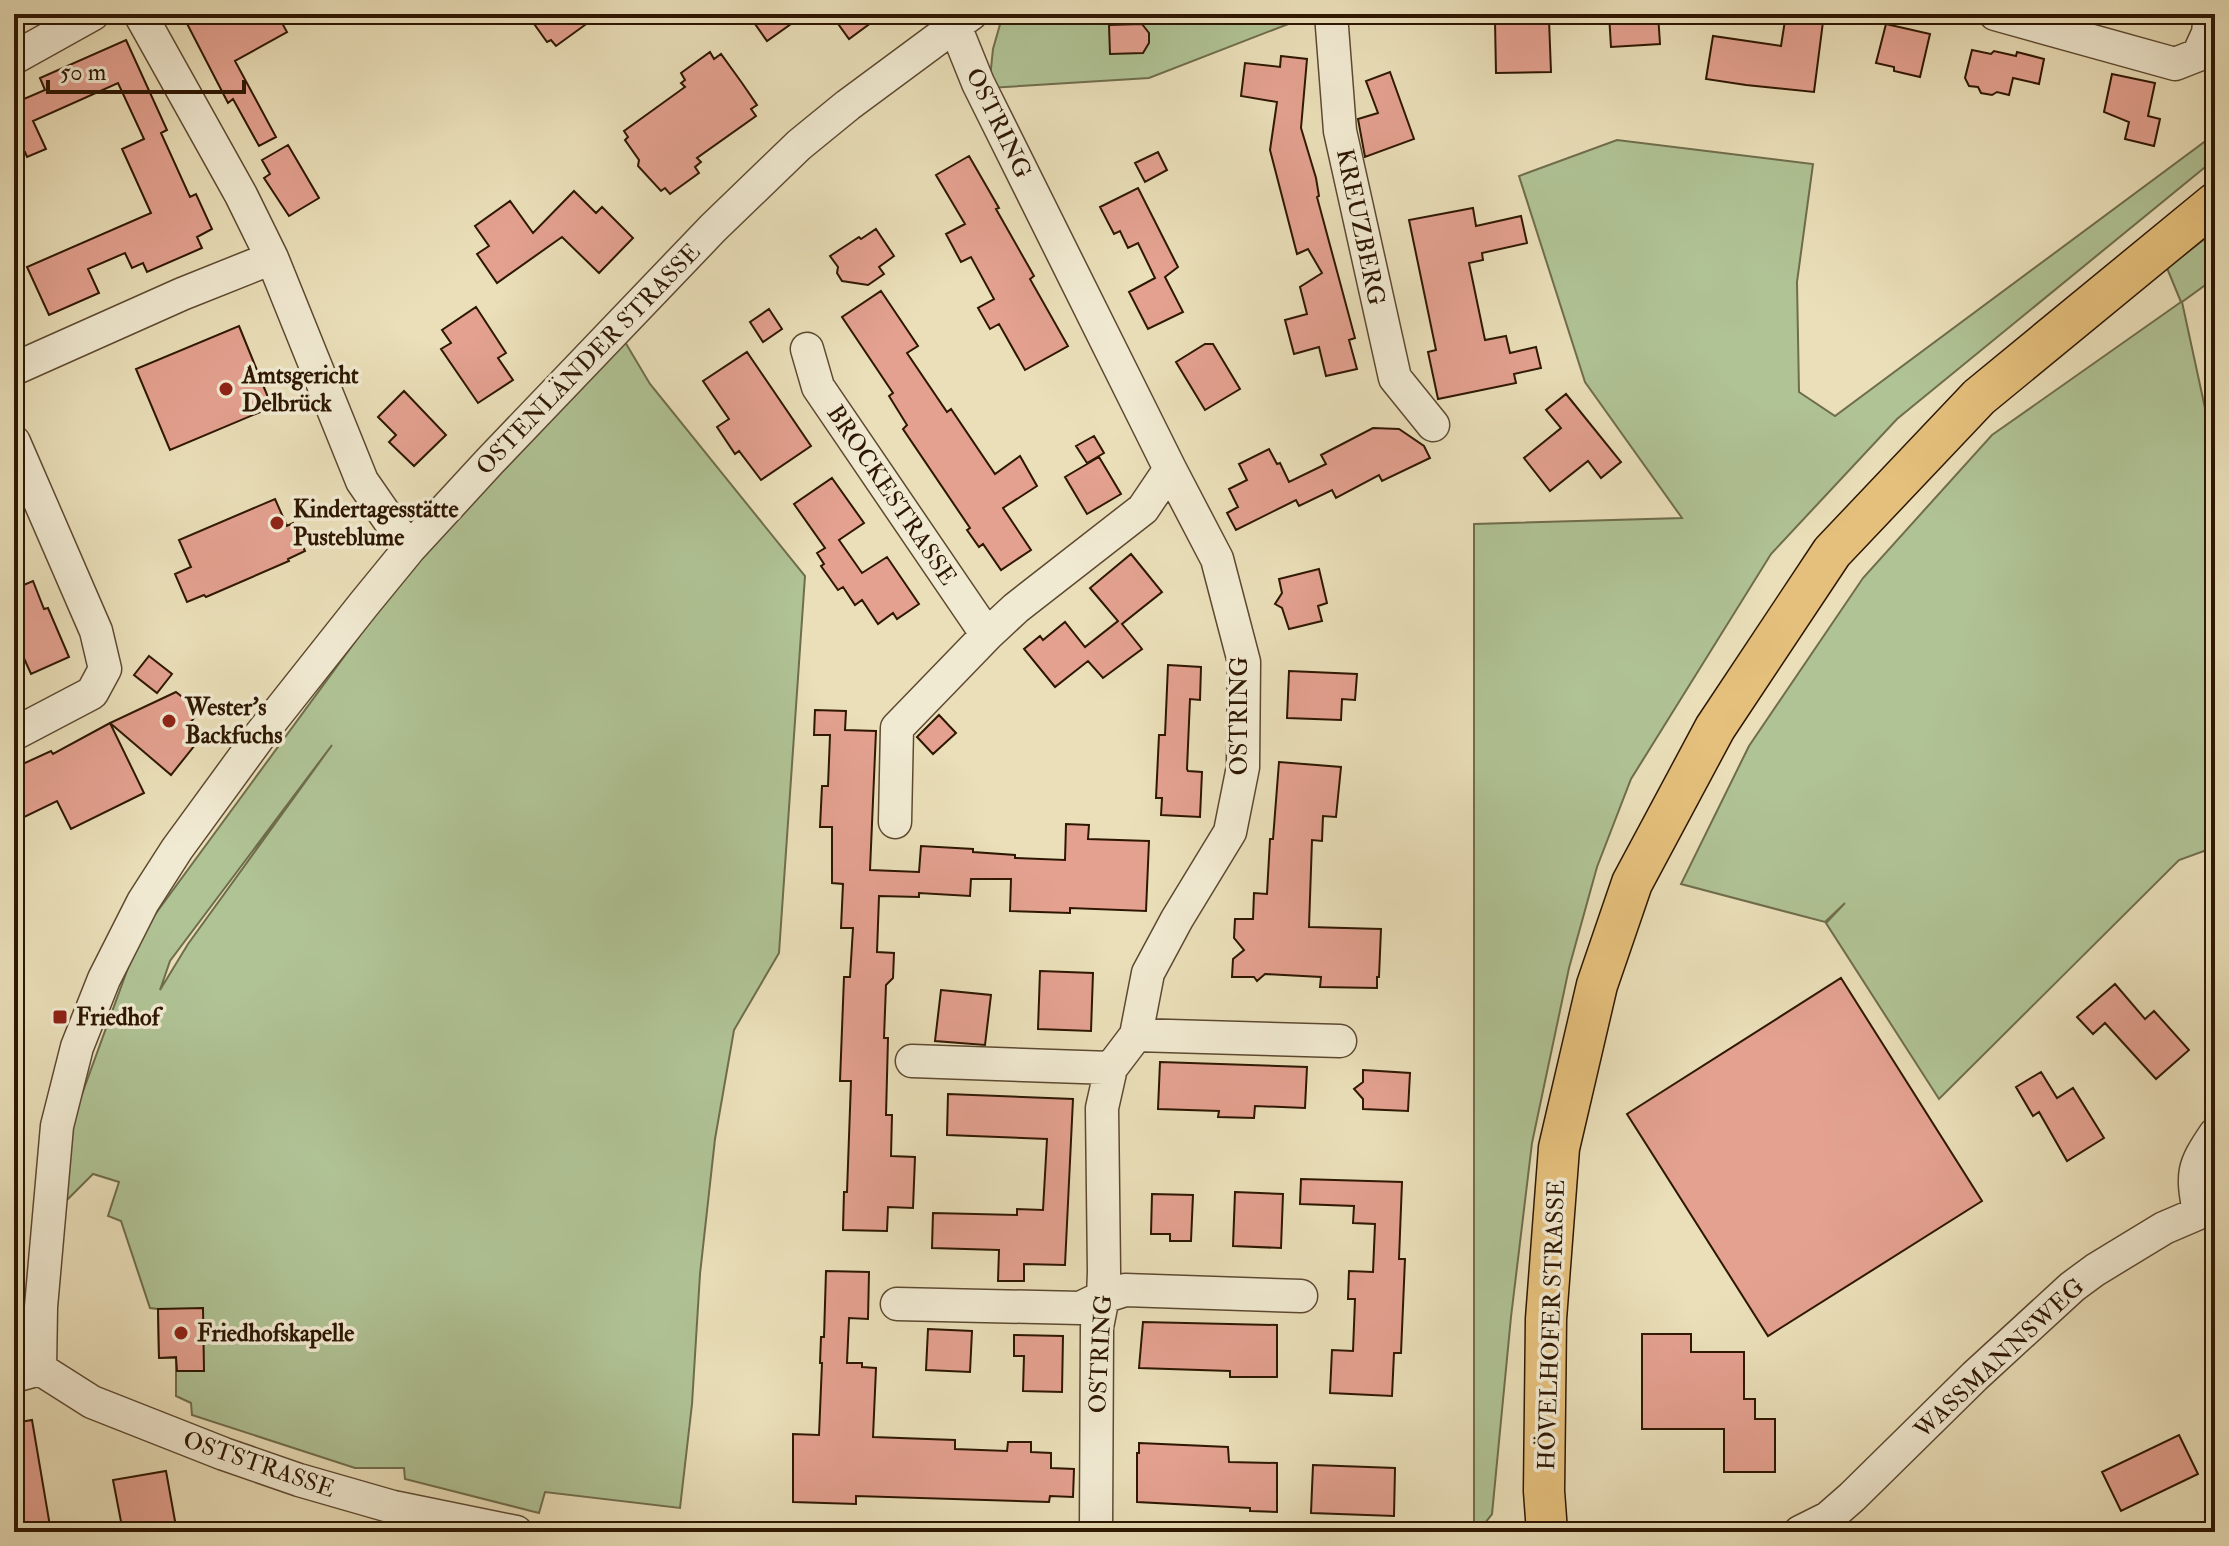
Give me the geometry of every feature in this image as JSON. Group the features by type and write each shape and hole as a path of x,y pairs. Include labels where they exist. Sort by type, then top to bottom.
{"main road":[{"name":"HÖVELHOFER STRASSE","path":"1547,1532 1544,1491 1546,1319 1559,1148 1597,985 1632,883 1715,728 1832,552 1979,397 2215,203"}],"street":[{"path":"14,58 93,14"},
{"path":"140,14 241,195 272,258 362,481 409,549"},
{"name":"KREUZBERG","path":"1331,14 1340,131 1395,378 1433,425"},
{"path":"1995,14 2175,64 2198,55 2208,33 2210,14"},
{"name":"OSTRING","path":"957,18 978,83 1217,559 1244,662 1243,767 1230,832 1148,973 1136,1035 1111,1068 1102,1108 1104,1272 1097,1327 1096,1532"},
{"name":"OSTENLÄNDER STRASSE","path":"27,1373 41,1307 57,1126 77,1047 104,979 143,902 177,849 261,734 409,549 490,461 679,263 799,145 957,18"},
{"path":"14,369 135,314 272,258"},
{"name":"BROCKESTRASSE","path":"807,349 818,387 987,635"},
{"path":"14,442 96,631 105,669 92,693 14,734"},
{"path":"895,822 897,728 1016,608 1143,509 1170,469"},
{"path":"1136,1035 1340,1041"},
{"path":"912,1061 1111,1068"},
{"path":"2207,1211 2193,1179 2200,1156 2215,1134"},
{"name":"WASSMANNSWEG","path":"1800,1532 1828,1518 1852,1497 1975,1376 2072,1287 2135,1244 2164,1228 2207,1211"},
{"path":"897,1304 1080,1308 1125,1290 1301,1296"},
{"name":"OSTSTRASSE","path":"27,1373 224,1454 299,1480 393,1507 516,1532"}],"green space":[{"path":"1003,14 1314,14 1149,78 989,88 993,49"},
{"path":"2215,134 2215,159 1897,419 1771,554 1631,779 1597,867 1569,968 1532,1143 1492,1514 1478,1532 1474,1532 1474,524 1682,518 1585,382 1519,176 1617,140 1813,164 1797,282 1799,392 1835,416"},
{"path":"2215,231 2215,278 2182,302 2215,454 2215,847 2179,860 1939,1099 1826,923 1845,903 1825,922 1681,884 1749,746 1863,578 1992,435 2181,302 2167,268"},
{"path":"625,342 650,384 805,576 779,953 734,1030 715,1139 680,1508 545,1492 539,1513 405,1479 404,1468 355,1468 192,1415 191,1403 176,1396 176,1358 159,1358 158,1309 150,1308 121,1221 108,1216 119,1182 93,1174 63,1204 74,1116 140,935 404,575","holes":["332,745 188,944 160,990 170,961"]}],"building":[{"path":"182,14 277,14 287,32 235,61 276,137 259,146 233,99 228,103"},
{"path":"527,14 600,14 556,46 551,40 547,42"},
{"path":"748,14 805,14 767,41"},
{"path":"831,14 883,14 849,39"},
{"path":"1609,14 1658,14 1660,44 1611,47"},
{"path":"1786,14 1824,14 1814,92 1706,79 1713,36 1781,46"},
{"path":"1549,20 1551,72 1496,73 1495,21"},
{"path":"1142,24 1149,33 1149,43 1143,53 1110,54 1109,25"},
{"path":"1886,24 1930,34 1920,77 1876,63"},
{"path":"126,40 167,130 161,133 190,197 196,194 212,229 197,237 202,248 147,272 143,263 132,268 125,253 88,269 99,293 49,315 27,267 151,213 122,149 144,139 118,83 33,121 46,149 27,157 25,152 14,156 14,77 24,99 45,90 40,78"},
{"path":"1972,50 2016,56 2017,52 2044,59 2039,84 2013,78 2009,95 1981,93 1978,87 1969,86 1965,78"},
{"path":"710,52 714,59 721,54 742,83 757,105 751,109 756,116 697,158 701,162 695,167 699,173 670,194 665,188 661,191 638,166 639,160 625,140 628,137 624,131 685,87 681,83 685,80 681,73"},
{"path":"1281,56 1307,59 1301,128 1355,338 1349,340 1357,369 1326,376 1319,347 1294,354 1285,320 1307,314 1300,287 1322,273 1308,249 1297,254 1270,150 1277,102 1241,96 1245,63 1280,67"},
{"path":"1390,72 1414,139 1365,157 1358,119 1378,113 1366,81"},
{"path":"2112,74 2155,83 2148,116 2160,119 2154,146 2125,139 2129,122 2104,112"},
{"path":"288,145 319,198 289,216 264,178 270,174 262,160"},
{"path":"1158,152 1167,170 1145,182 1135,163"},
{"path":"969,156 1034,276 1030,279 1068,346 1025,370 999,324 990,329 978,308 994,299 971,257 961,262 946,234 965,224 936,175"},
{"path":"1138,188 1178,267 1165,277 1183,312 1148,329 1129,292 1155,278 1138,243 1128,248 1120,231 1114,234 1100,207"},
{"path":"574,191 596,213 602,207 633,238 599,273 562,237 497,283 477,254 489,246 475,226 510,201 533,233"},
{"path":"1473,208 1476,226 1521,216 1527,243 1482,253 1483,260 1469,263 1485,340 1506,336 1510,353 1536,347 1541,368 1514,374 1516,383 1438,399 1428,352 1436,350 1409,220"},
{"path":"876,229 894,256 879,267 884,274 868,285 842,281 837,273 838,267 830,256"},
{"path":"881,291 918,346 907,353 947,412 951,409 995,474 1020,456 1037,486 1003,508 1031,550 1001,570 983,544 979,547 967,530 970,528 903,429 907,425 889,396 893,393 842,317"},
{"path":"476,307 506,353 498,358 513,380 478,403 441,349 451,343 442,330"},
{"path":"769,309 782,329 763,342 750,322"},
{"name":"Amtsgericht Delbrück","path":"239,326 272,407 170,450 136,369"},
{"path":"1205,344 1213,344 1240,389 1205,410 1176,362"},
{"path":"747,352 811,446 761,480 739,451 735,454 717,427 729,419 703,381"},
{"path":"404,391 446,435 414,466 389,442 396,435 378,417"},
{"path":"1566,394 1621,462 1601,478 1588,461 1550,491 1524,458 1561,428 1546,410"},
{"path":"1373,428 1399,429 1424,446 1430,458 1382,481 1379,475 1336,498 1332,490 1299,506 1296,500 1236,530 1227,513 1238,507 1229,489 1247,480 1239,464 1269,449 1289,482 1326,464 1321,455"},
{"path":"1094,436 1104,453 1087,463 1076,446"},
{"path":"1099,457 1121,494 1087,514 1065,477"},
{"path":"832,478 864,523 839,540 862,573 887,557 919,604 897,619 893,613 878,624 862,600 855,605 843,587 838,590 821,566 824,564 817,553 825,548 794,504"},
{"path":"275,499 287,526 293,523 305,551 206,597 204,595 187,602 175,574 191,567 179,540"},
{"path":"1131,554 1162,592 1122,624 1142,649 1103,678 1088,661 1055,687 1024,649 1040,636 1043,640 1065,622 1085,647 1118,621 1090,588"},
{"path":"1319,569 1327,603 1318,606 1322,621 1289,629 1282,608 1275,604 1282,593 1279,579"},
{"path":"33,581 69,657 31,674 14,636 14,622 22,619 14,601 14,589"},
{"path":"149,656 172,674 157,693 134,675"},
{"path":"1168,665 1201,667 1200,700 1190,699 1187,769 1202,772 1200,817 1161,815 1162,798 1156,798 1159,735 1165,735"},
{"path":"1289,671 1357,674 1355,700 1342,699 1341,720 1287,718"},
{"path":"176,692 200,711 189,724 203,735 171,775 110,723"},
{"path":"815,710 846,711 845,730 876,731 870,870 919,872 921,846 973,849 973,852 1015,855 1015,858 1065,860 1066,824 1089,825 1088,839 1149,841 1146,911 1070,908 1070,913 1010,911 1011,879 971,879 970,896 919,893 919,897 879,896 877,952 894,953 893,978 886,985 884,1038 888,1038 886,1115 892,1115 891,1156 915,1157 913,1208 888,1207 887,1231 843,1230 851,1081 840,1081 844,977 850,977 853,928 841,928 843,884 832,883 832,827 820,827 822,786 828,786 830,735 814,735"},
{"path":"939,715 956,733 933,754 917,737"},
{"path":"110,723 144,793 71,829 57,801 14,822 14,768 51,751 53,754"},
{"path":"1279,762 1341,767 1336,817 1323,816 1322,841 1312,840 1309,927 1381,929 1377,988 1320,987 1321,977 1265,974 1257,981 1254,977 1232,977 1233,959 1244,950 1234,938 1235,919 1253,919 1254,893 1267,894"},
{"path":"1040,971 1093,973 1091,1031 1038,1029"},
{"path":"1841,978 1982,1201 1768,1336 1627,1114"},
{"path":"2115,984 2145,1019 2154,1011 2189,1050 2156,1079 2105,1023 2093,1034 2077,1017"},
{"path":"941,990 991,995 985,1045 935,1041"},
{"path":"1160,1062 1307,1067 1305,1108 1255,1106 1254,1118 1218,1117 1219,1111 1158,1109"},
{"path":"1363,1070 1410,1073 1408,1111 1363,1109 1363,1099 1354,1089 1363,1082"},
{"path":"2041,1072 2057,1098 2073,1088 2104,1138 2067,1161 2039,1112 2033,1116 2016,1087"},
{"path":"948,1094 1073,1099 1065,1265 1024,1264 1024,1281 998,1281 999,1250 932,1248 933,1213 1017,1215 1017,1209 1043,1210 1047,1139 947,1135"},
{"path":"1301,1179 1402,1182 1399,1259 1405,1259 1401,1353 1394,1353 1392,1396 1330,1393 1332,1350 1353,1351 1355,1299 1348,1299 1349,1271 1373,1272 1375,1224 1353,1223 1354,1206 1300,1204"},
{"path":"1235,1192 1283,1194 1281,1248 1233,1246"},
{"path":"1152,1194 1193,1195 1191,1241 1170,1241 1170,1234 1151,1234"},
{"path":"826,1271 869,1272 868,1319 849,1318 847,1363 862,1363 862,1367 876,1368 873,1437 955,1440 955,1449 1007,1451 1008,1442 1031,1442 1031,1452 1051,1453 1051,1468 1074,1469 1073,1497 1050,1496 1049,1502 856,1496 856,1504 793,1502 793,1434 819,1435"},
{"name":"Friedhofskapelle","path":"203,1308 204,1371 177,1371 176,1357 159,1358 158,1309"},
{"path":"1143,1322 1277,1325 1277,1377 1230,1377 1230,1371 1139,1368"},
{"path":"928,1329 972,1331 970,1372 926,1370"},
{"path":"1642,1334 1691,1334 1691,1352 1744,1352 1744,1399 1755,1399 1755,1419 1775,1419 1775,1472 1724,1472 1724,1429 1642,1429"},
{"path":"1014,1335 1063,1336 1062,1392 1023,1391 1024,1356 1014,1356"},
{"path":"32,1420 51,1532 14,1532 14,1423"},
{"path":"2179,1435 2198,1474 2121,1511 2102,1472"},
{"path":"1139,1443 1228,1447 1229,1462 1277,1463 1277,1512 1137,1502"},
{"path":"1313,1465 1395,1468 1394,1516 1311,1513"},
{"path":"166,1471 177,1532 123,1532 113,1480"}],"place":[{"name":"Amtsgericht Delbrück","path":"226,389"},
{"name":"Kindertagesstätte Pusteblume","path":"277,523"},
{"name":"Wester's Backfuchs","path":"169,721"},
{"name":"Friedhof","path":"60,1017"},
{"name":"Friedhofskapelle","path":"181,1333"}]}
